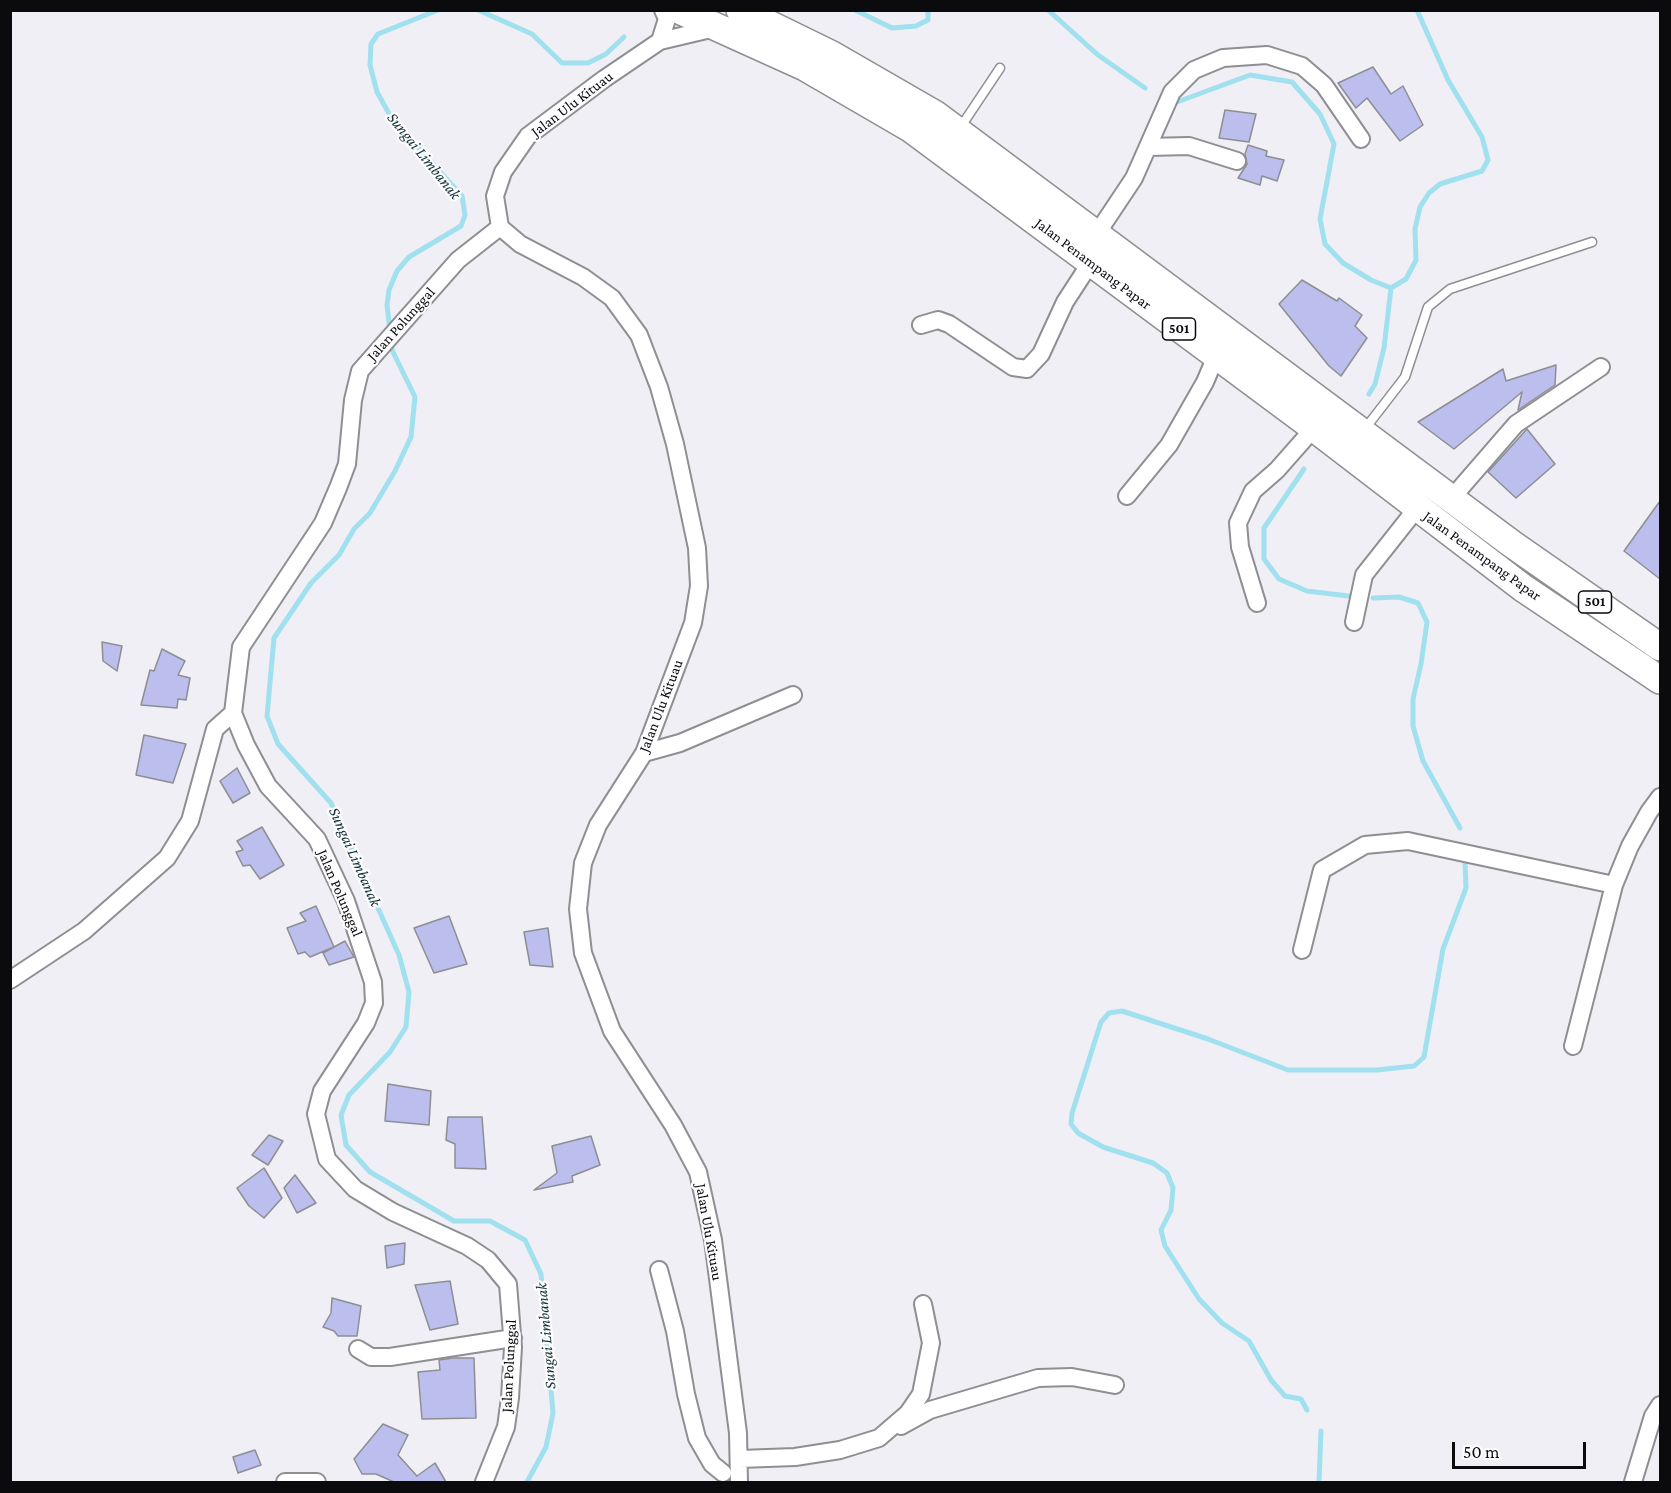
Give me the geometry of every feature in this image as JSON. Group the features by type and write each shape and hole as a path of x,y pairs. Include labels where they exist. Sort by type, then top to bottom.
{"main road":[{"name":"Jalan Penampang Papar","path":"679,10 806,67 910,128 1314,428 1523,588 1660,680"},
{"name":"Jalan Penampang Papar","path":"740,10 832,55 936,115 1451,499 1660,647"},
{"path":"1388,452 1383,456 1381,463 1396,491"}],"street":[{"path":"660,40 668,19 663,10"},
{"path":"660,40 718,28"},
{"name":"Jalan Ulu Kituau","path":"660,40 528,136 498,182 496,209 500,227 520,244 583,277 612,298 639,335 659,387 675,444 698,548 699,586 693,623 644,753 598,825 583,862 578,909 583,953 612,1031 674,1125 698,1172 713,1240 740,1469"},
{"path":"1096,235 1134,178 1172,92 1194,70 1223,58 1267,55 1302,66 1324,85 1361,139"},
{"path":"1148,147 1190,146 1237,161"},
{"name":"Jalan Polunggal","path":"484,1482 506,1427 510,1398 513,1338 508,1284 488,1260 467,1246 393,1212 356,1189 327,1159 316,1114 322,1091 366,1023 374,1003 373,982 346,901 317,839 268,786 246,745 233,713 241,647 323,523 339,488 347,464 353,400 360,371 458,260 500,227"},
{"path":"921,325 938,320 949,324 1013,367 1027,369 1041,354 1065,302 1090,262"},
{"path":"1127,496 1169,445 1205,382 1216,356"},
{"path":"1451,499 1516,424 1601,367"},
{"path":"1257,603 1240,547 1238,523 1253,491 1277,470 1314,428"},
{"path":"1354,622 1364,575 1418,508"},
{"path":"644,753 680,743 793,695"},
{"path":"10,980 55,952 110,912 147,878 179,843 190,821 205,772 211,738 215,729 233,713"},
{"path":"1573,1046 1614,885 1630,846 1660,797"},
{"path":"1302,950 1322,870 1365,845 1408,841 1614,885"},
{"path":"659,1270 675,1331 686,1394 697,1438 719,1478 740,1469 840,1450 879,1438 930,1410 1038,1378 1072,1377 1116,1385"},
{"path":"879,1438 909,1413 921,1394 931,1343 923,1304"},
{"path":"358,1349 371,1357 390,1357 513,1338"},
{"path":"1633,1482 1653,1416 1660,1405"},
{"path":"285,1482 317,1482"}],"lane":[{"path":"958,131 1000,68"},
{"path":"1362,432 1405,377 1428,306 1450,289 1592,242"}],"building":[{"path":"1373,67 1391,94 1403,86 1423,125 1400,141 1367,98 1356,108 1338,83"},
{"path":"1225,110 1256,114 1249,142 1219,138"},
{"path":"1248,145 1267,151 1266,156 1284,160 1277,181 1262,176 1260,185 1238,178 1247,164 1245,154"},
{"path":"1302,280 1337,301 1339,298 1362,315 1355,326 1367,338 1341,376 1329,366 1279,304"},
{"path":"1556,365 1555,385 1518,410 1522,392 1454,449 1418,422 1503,369 1506,381"},
{"path":"1527,429 1555,464 1516,498 1488,472"},
{"path":"1660,501 1660,579 1624,551"},
{"path":"102,642 122,646 117,671 103,661"},
{"path":"162,649 185,661 178,675 190,678 186,700 178,699 177,708 141,705 150,670 154,671"},
{"path":"144,735 186,744 173,783 136,775"},
{"path":"237,768 250,793 233,803 220,781"},
{"path":"262,827 284,865 260,879 250,865 243,866 236,852 243,850 237,841"},
{"path":"316,906 334,947 310,957 305,952 298,954 287,928 306,921 300,913"},
{"path":"449,916 467,964 434,973 414,928"},
{"path":"548,928 553,967 530,965 524,932"},
{"path":"345,941 354,957 329,965 323,953"},
{"path":"388,1084 431,1091 429,1125 385,1121"},
{"path":"448,1117 482,1117 486,1169 455,1168 455,1144 446,1140"},
{"path":"269,1135 283,1141 268,1165 252,1155"},
{"path":"591,1136 600,1165 572,1176 573,1182 534,1190 557,1173 552,1146"},
{"path":"264,1168 282,1198 264,1218 249,1206 237,1188"},
{"path":"295,1175 316,1203 297,1213 284,1188"},
{"path":"405,1243 404,1264 387,1268 385,1246"},
{"path":"450,1281 458,1324 430,1330 415,1285"},
{"path":"332,1298 361,1306 357,1336 338,1336 334,1331 323,1327 331,1313"},
{"path":"474,1358 476,1418 422,1419 418,1372 440,1370 439,1360"},
{"path":"383,1424 408,1435 398,1455 417,1476 435,1463 446,1482 394,1482 376,1474 362,1474 354,1459"},
{"path":"255,1450 261,1465 238,1473 233,1457"}],"waterway":[{"name":"Sungai Limbanak","path":"390,330 387,305 389,290 397,271 409,257 461,226 465,215 462,196 392,119 377,92 370,65 371,44 378,34 438,10"},
{"name":"Sungai Limbanak","path":"478,10 532,34 562,63 588,63 606,54 624,37"},
{"path":"855,10 892,28 916,26 928,20 928,10"},
{"path":"1048,10 1098,55 1145,88"},
{"path":"1177,102 1250,75 1292,82 1320,114 1334,144 1320,219 1325,244 1343,263 1371,280 1391,288 1406,279 1416,260 1415,229 1420,207 1429,193 1440,184 1482,171 1488,160 1482,137 1448,80 1417,10"},
{"path":"1369,394 1375,384 1384,348 1391,288"},
{"name":"Sungai Limbanak","path":"391,343 392,350 415,397 411,437 395,471 370,513 354,529 339,555 311,583 274,638 267,716 278,744 331,803 399,955 409,992 406,1027 390,1052 349,1095 341,1115 346,1145 370,1172 454,1221 490,1221 525,1240 541,1274 553,1413 546,1447 527,1482"},
{"path":"1304,469 1264,528 1264,559 1279,579 1307,591 1348,596"},
{"path":"1373,598 1399,597 1418,603 1427,622 1413,699 1413,726 1423,761 1460,828"},
{"path":"1307,1410 1301,1399 1285,1396 1271,1380 1249,1341 1222,1323 1199,1299 1165,1246 1161,1230 1171,1210 1173,1188 1167,1173 1153,1163 1103,1147 1078,1133 1071,1124 1072,1113 1101,1022 1109,1013 1122,1011 1208,1039 1288,1070 1377,1070 1414,1066 1424,1057 1443,949 1466,888 1465,861"},
{"path":"1319,1482 1321,1431"}]}
